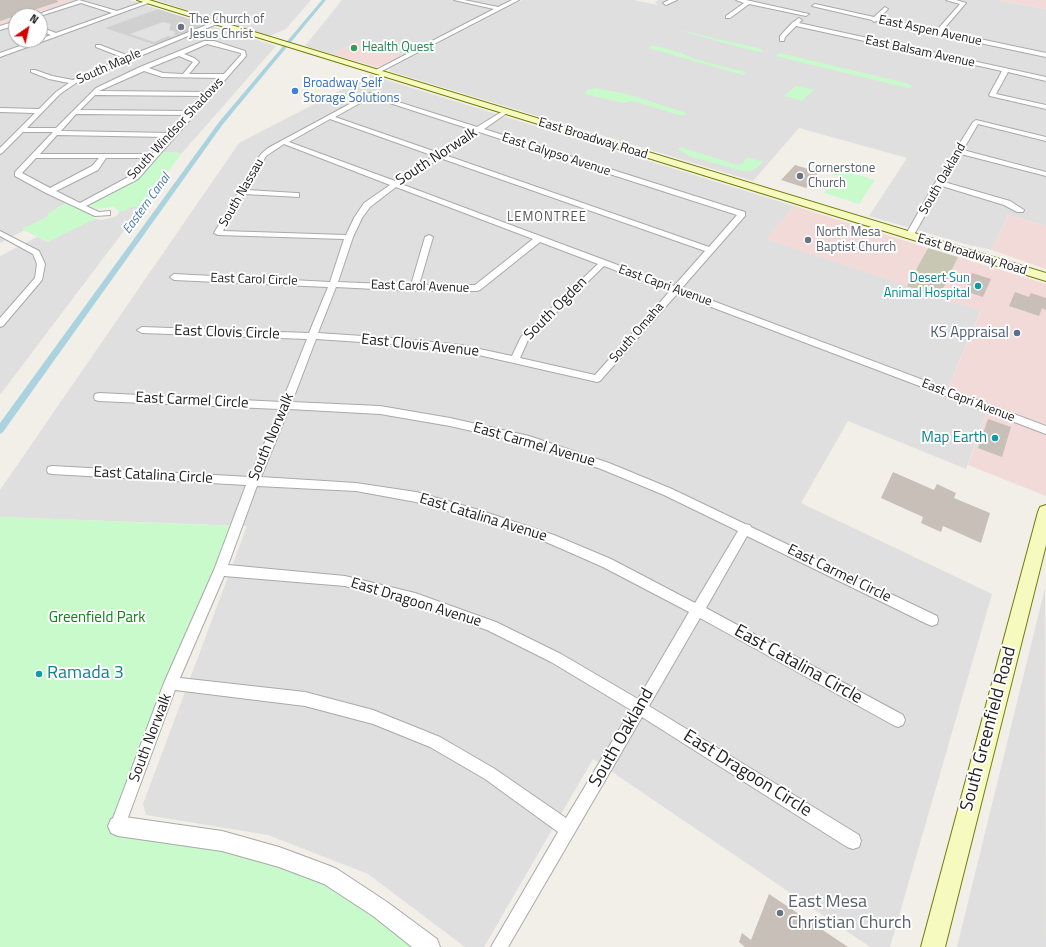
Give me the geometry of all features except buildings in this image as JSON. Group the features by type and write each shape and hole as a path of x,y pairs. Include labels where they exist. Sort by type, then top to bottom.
{"main road":[{"name":"East Broadway Road","path":"145,1 1046,277"},
{"name":"South Greenfield Road","path":"933,947 1046,512"}],"street":[{"path":"457,0 499,9"},
{"path":"376,72 516,0"},
{"path":"666,3 674,0"},
{"path":"739,0 806,14"},
{"path":"782,40 782,37 794,24 822,0"},
{"path":"938,33 963,3 949,0"},
{"path":"48,12 81,1 117,13"},
{"path":"0,55 117,13 145,1"},
{"path":"728,17 748,2"},
{"name":"East Aspen Avenue","path":"815,6 874,20 1046,55"},
{"path":"874,20 885,9"},
{"name":"South Maple","path":"2,148 58,93 74,82 94,72 216,23"},
{"name":"East Balsam Avenue","path":"794,24 1046,79"},
{"path":"48,32 56,35"},
{"name":"South Windsor Shadows","path":"80,206 135,177 244,53 214,43 206,42 175,54"},
{"path":"98,46 129,58"},
{"path":"152,49 192,59 196,62 184,76"},
{"path":"0,50 7,53"},
{"path":"107,213 98,214 49,191 18,174 74,112 94,93 111,82 175,54"},
{"path":"142,68 162,75 225,76"},
{"path":"1006,70 992,95 1046,107"},
{"path":"33,71 51,78 74,82"},
{"path":"94,93 209,94"},
{"name":"South Nassau","path":"349,237 218,233 263,155 270,149 370,95"},
{"name":"East Calypso Avenue","path":"370,95 742,214"},
{"path":"0,110 41,110"},
{"path":"74,112 192,113"},
{"name":"South Norwalk","path":"118,826 171,683 220,570 253,482 286,405 333,284 349,237 358,218 367,205 395,184 505,112"},
{"path":"330,117 711,250"},
{"name":"South Oakland","path":"910,236 976,122 1046,139"},
{"path":"22,130 173,134"},
{"name":"East Capri Avenue","path":"284,142 1046,430"},
{"path":"959,151 1046,174"},
{"path":"34,156 154,156"},
{"path":"49,191 95,168 104,157"},
{"path":"939,184 1008,203 1020,210"},
{"path":"242,192 296,195"},
{"name":"South Omaha","path":"597,379 742,214"},
{"path":"0,233 36,253 41,264 39,278 4,314 0,324"},
{"path":"414,288 429,237"},
{"name":"East Carol Avenue","path":"333,284 414,288 477,288 538,238"},
{"name":"South Ogden","path":"515,360 524,339 603,263"},
{"name":"East Carol Circle","path":"174,277 333,284"},
{"name":"East Clovis Circle","path":"142,330 312,336"},
{"name":"East Clovis Avenue","path":"312,336 392,341 461,348 597,379"},
{"name":"East Carmel Circle","path":"99,397 286,405"},
{"name":"East Carmel Avenue","path":"286,405 380,410 450,422 525,439 605,466 668,492 746,528"},
{"name":"East Catalina Circle","path":"52,470 253,482"},
{"name":"East Catalina Avenue","path":"253,482 356,487 416,497 479,515 550,538 607,562 697,610"},
{"name":"South Oakland","path":"499,947 746,528"},
{"name":"East Carmel Circle","path":"746,528 932,620"},
{"name":"East Dragoon Avenue","path":"220,570 345,581 415,599 491,626 556,658 640,708"},
{"name":"East Catalina Circle","path":"697,610 898,720"},
{"path":"171,683 305,699 373,716 435,742 490,774 568,829"},
{"name":"East Dragoon Circle","path":"640,708 853,841"},
{"path":"118,826 222,841 279,857 330,876 380,909 429,947"}],"shaded area":[{"path":"0,0 72,0 48,9 48,8 8,8 8,24 0,26"},
{"path":"72,0 129,0 158,9 106,28 208,25 276,46 182,153 161,152 141,175 88,205 75,199 57,208 49,216 0,243 0,26 8,24 8,48 48,48 48,8"},
{"path":"156,0 311,0 286,29 270,36"},
{"path":"342,0 510,0 405,54 360,40 331,54 305,46"},
{"path":"522,0 634,0 658,5 655,2 659,0 998,0 1046,9 1046,226 1008,215 992,250 969,245 869,216 907,158 799,128 753,181 389,71 391,68"},
{"path":"998,0 1046,0 1046,9"},
{"path":"158,9 208,25 156,45 105,28"},
{"path":"163,22 171,24 169,30 176,32 173,34 177,35 171,37 168,36 154,42 130,34"},
{"path":"360,40 405,54 376,67 331,54"},
{"path":"370,75 794,206 767,239 981,310 946,393 988,409 966,469 848,421 801,503 992,594 890,947 870,947 593,759 484,947 465,947 368,874 268,835 146,815 143,804 247,526 0,517 0,490 239,143"},
{"path":"794,206 928,248 907,286 766,239"},
{"path":"131,207 142,207 0,395 0,256 37,237 48,242 81,224 95,219 102,220 113,217 118,215 119,211 124,211"},
{"path":"1008,215 1046,226 1046,269 992,250"},
{"path":"928,248 958,257 939,297 907,286"},
{"path":"958,257 1046,284 1046,496 968,465 988,409 946,393 981,311 939,297"},
{"path":"1045,588 1046,947 957,947"}],"green space":[{"path":"674,29 758,48 764,51 757,52"},
{"path":"652,45 679,52 692,58 746,72 743,75 648,48"},
{"path":"780,53 906,83 914,87 908,88 775,56"},
{"path":"796,86 814,90 802,101 784,96"},
{"path":"596,88 626,94 687,113 685,115 678,115 632,101 623,103 585,94 587,90"},
{"path":"681,147 737,165 742,164 747,157 764,162 755,169 742,171 692,157 679,150"},
{"path":"161,152 182,153 142,207 131,207 124,211 119,211 113,207 97,209 88,205 128,184"},
{"path":"813,162 875,180 859,204 824,193 838,176 814,168 811,165"},
{"path":"67,203 93,216 95,219 48,242 22,229 49,216 47,214"},
{"name":"Greenfield Park","path":"0,517 237,526 118,826 279,857 429,947 0,947"}],"waterway":[{"name":"Eastern Canal","path":"0,430 221,123 324,0"}],"place":[{"name":"The Church of Jesus Christ","path":"181,27"},
{"name":"Health Quest","path":"354,48"},
{"name":"Broadway Self Storage Solutions","path":"295,91"},
{"name":"Cornerstone Church","path":"800,176"},
{"name":"North Mesa Baptist Church","path":"808,240"},
{"name":"Desert Sun Animal Hospital","path":"978,286"},
{"name":"KS Appraisal","path":"1017,333"},
{"name":"Map Earth","path":"995,438"},
{"name":"Ramada 3","path":"39,674"},
{"name":"East Mesa Christian Church","path":"780,913"}],"district":[{"name":"LEMONTREE","path":"547,218"}]}
